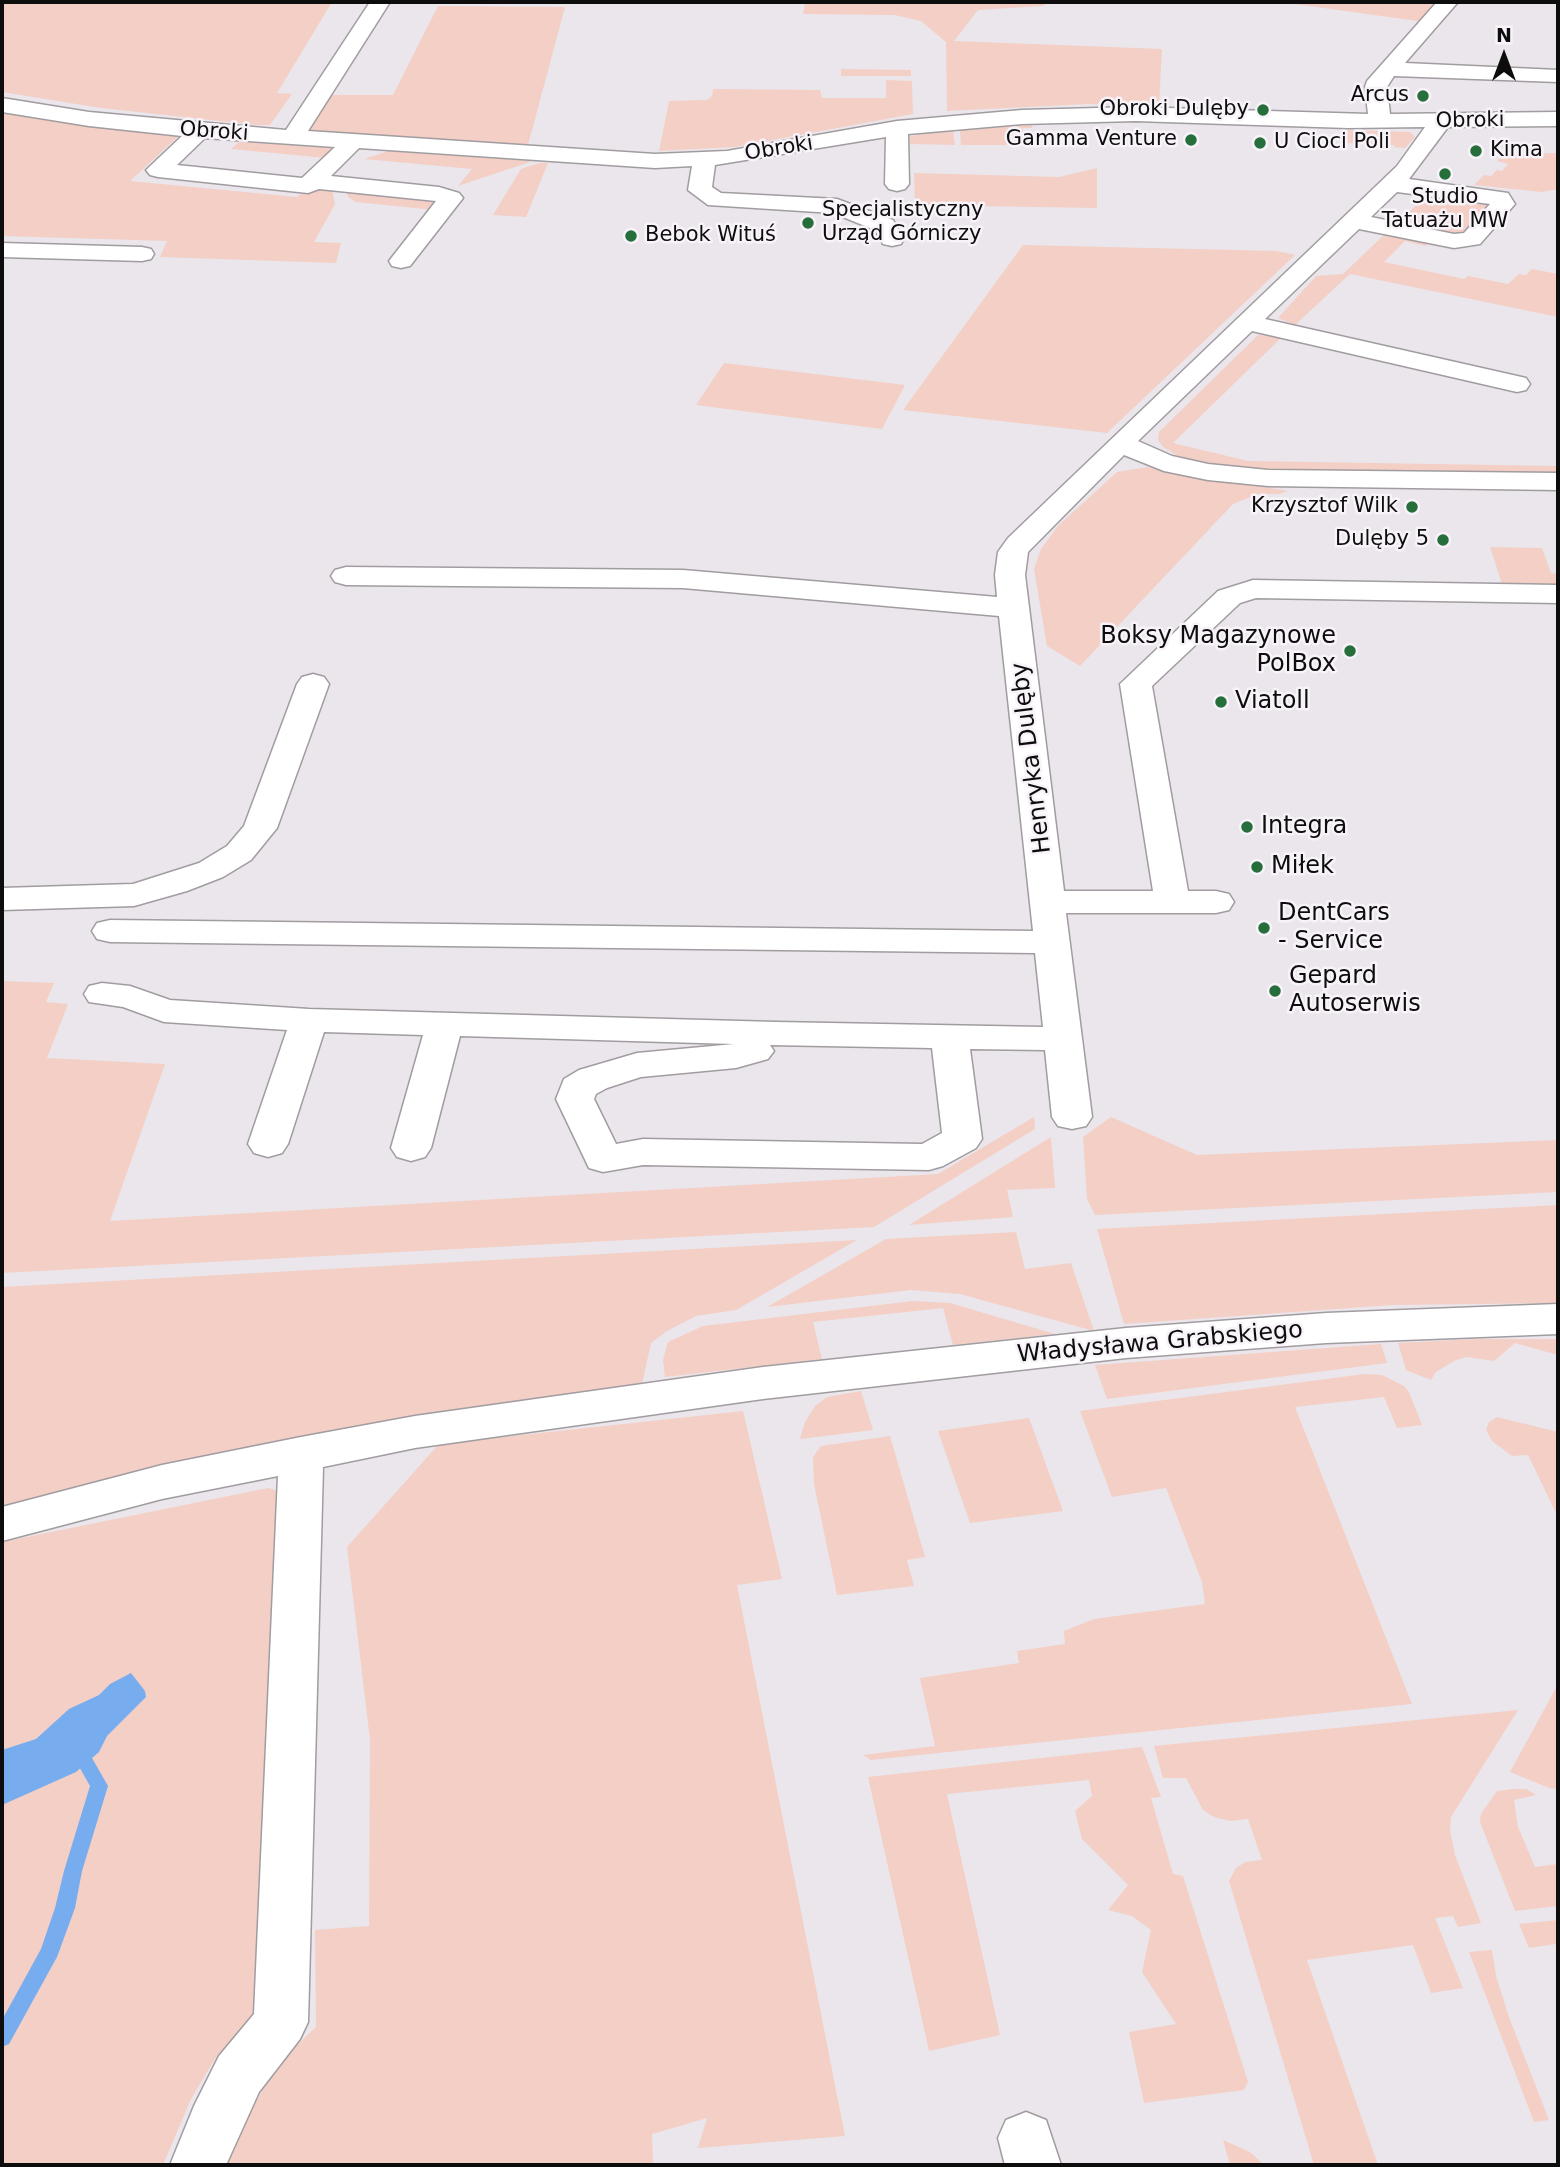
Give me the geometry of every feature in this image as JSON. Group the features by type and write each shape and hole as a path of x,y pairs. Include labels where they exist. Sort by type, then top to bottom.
{"street":[{"path":"293,137 380,2"},
{"path":"1380,121 1376,83 1448,2"},
{"path":"1389,69 1558,76"},
{"name":"Obroki","path":"2,105 89,119 200,131 599,158 705,159 764,153 897,128 972,120 1082,114 1380,121 1558,119"},
{"name":"Henryka Dulęby","path":"1072,1117 1010,575 1013,552 1120,443 1415,160 1441,121"},
{"path":"897,128 897,184"},
{"path":"200,131 158,170 308,186 355,140"},
{"path":"705,159 701,190 716,200 837,206 885,225 892,239"},
{"path":"313,181 439,194 452,198 401,261"},
{"path":"1352,220 1454,241 1471,239 1503,204 1500,198 1390,184"},
{"path":"2,250 142,254"},
{"path":"1246,322 1517,384"},
{"path":"1120,443 1164,463 1208,472 1268,478 1558,482"},
{"path":"346,576 683,579 1015,608"},
{"path":"1172,902 1136,684 1228,597 1253,589 1558,594"},
{"path":"2,898 134,895 175,884 211,870 239,853 260,828 313,684"},
{"path":"1048,902 1216,902"},
{"path":"110,931 1053,942"},
{"path":"102,994 130,997 163,1011 309,1020 950,1039 1065,1039"},
{"path":"268,1144 309,1020"},
{"path":"411,1148 444,1025"},
{"path":"776,1034 763,1049 736,1056 637,1065 593,1079 578,1088 575,1099 603,1159 643,1152 929,1157 962,1139 950,1039"},
{"name":"Władysława Grabskiego","path":"2,1524 162,1482 301,1453 415,1432 763,1383 1126,1343 1326,1328 1558,1319"},
{"path":"198,2165 214,2124 239,2074 281,2022 301,1453"}],"shaded area":[{"path":"2,2 332,2 277,93 292,94 270,125 256,125 101,108 2,92"},
{"path":"805,2 1049,2 1043,6 978,10 954,41 1162,49 1159,106 1087,104 947,111 946,42 921,21 895,15 803,14"},
{"path":"1280,2 1443,2 1425,22"},
{"path":"438,6 565,7 528,145 307,132 330,95 393,95"},
{"path":"841,69 911,70 911,76 841,76"},
{"path":"886,80 912,81 913,114 735,147 659,151 669,101 707,100 712,96 713,89 820,90 822,98 886,98"},
{"path":"2,109 182,133 130,181 297,197 309,188 332,189 335,204 314,242 341,243 336,263 160,257 167,241 2,236"},
{"path":"1032,125 1032,128 1023,128 1023,134 1017,138 1017,145 961,145 960,130"},
{"path":"953,130 955,145 910,144 910,136"},
{"path":"1348,130 1410,132 1415,137 1405,148 1346,143"},
{"path":"239,142 338,147 326,158 231,149"},
{"path":"388,151 533,161 458,186 472,169 364,159"},
{"path":"1558,153 1558,189 1542,192 1474,185 1484,175 1491,176 1497,170 1502,171 1508,164 1497,161 1504,154"},
{"path":"548,163 526,217 493,215 521,169"},
{"path":"1097,168 1097,208 915,205 914,173 1059,177"},
{"path":"346,190 440,198 434,210 356,202 348,197"},
{"path":"1428,193 1494,202 1462,236 1394,225 1420,202 1434,205 1440,199 1426,196"},
{"path":"1388,231 1430,241 1426,246 1405,241 1384,262 1464,279 1468,276 1508,284 1519,274 1526,275 1532,269 1558,274 1558,317 1350,274 1295,325 1278,318 1316,276 1343,274"},
{"path":"1023,245 1277,251 1295,255 1107,433 903,410"},
{"path":"1258,335 1282,337 1173,443 1248,461 1558,466 1558,475 1265,471 1200,463 1178,456 1163,447 1158,440 1159,432"},
{"path":"724,363 905,385 882,429 696,405"},
{"path":"1147,467 1288,491 1258,494 1233,504 1080,666 1047,646 1034,569 1041,549 1058,526 1117,472"},
{"path":"1490,547 1542,548 1551,573 1558,574 1558,585 1503,587"},
{"path":"2,981 54,983 46,1002 68,1004 47,1058 165,1064 110,1221 938,1174 1034,1117 1035,1129 874,1227 2,1273"},
{"path":"1111,1117 1197,1155 1558,1140 1558,1192 1095,1215 1087,1199 1083,1137"},
{"path":"1051,1137 1055,1188 1007,1190 1013,1217 909,1225"},
{"path":"1558,1205 1558,1303 1393,1305 1124,1324 1097,1229"},
{"path":"1016,1232 1025,1269 1071,1263 1094,1331 960,1294 911,1290 767,1307 886,1239"},
{"path":"857,1240 736,1310 696,1316 667,1331 651,1343 642,1384 438,1412 167,1470 2,1513 2,1287"},
{"path":"913,1301 950,1303 1055,1334 953,1345 943,1308 813,1322 822,1359 665,1377 663,1360 668,1342 703,1326"},
{"path":"1558,1339 1558,1355 1515,1343 1494,1361 1466,1357 1454,1361 1436,1372 1431,1380 1406,1370 1398,1343"},
{"path":"1381,1344 1387,1363 1107,1399 1095,1365"},
{"path":"1365,1374 1382,1375 1404,1386 1422,1425 1397,1428 1384,1397 1295,1407 1412,1704 871,1760 863,1755 935,1746 920,1678 1019,1663 1017,1651 1065,1644 1064,1631 1094,1619 1205,1604 1202,1582 1166,1488 1112,1497 1080,1411"},
{"path":"861,1391 873,1430 800,1439 805,1422 815,1406 827,1397"},
{"path":"743,1411 782,1579 737,1585 845,2136 698,2148 707,2118 652,2134 653,2165 224,2165 229,2146 281,2060 316,2027 315,1930 369,1926 370,1740 347,1547 439,1444"},
{"path":"1497,1417 1558,1432 1558,1517 1528,1455 1512,1456 1492,1441 1486,1430 1489,1422"},
{"path":"1029,1418 1063,1511 970,1523 938,1431"},
{"path":"890,1436 925,1557 907,1560 914,1586 837,1595 814,1484 813,1457 821,1446"},
{"path":"268,1488 280,1491 257,2015 216,2057 191,2099 163,2165 2,2165 2,1542"},
{"path":"1558,1686 1558,1789 1510,1772"},
{"path":"1518,1710 1451,1817 1450,1831 1455,1855 1481,1923 1458,1927 1453,1916 1435,1918 1463,1988 1431,1993 1413,1945 1307,1960 1378,2165 1314,2165 1229,1881 1236,1868 1245,1862 1262,1860 1248,1819 1230,1821 1214,1817 1203,1810 1186,1778 1163,1778 1154,1746"},
{"path":"1142,1747 1161,1797 1151,1798 1173,1874 1183,1876 1248,2082 1244,2090 1144,2103 1129,2032 1176,2024 1142,1972 1151,1930 1132,1916 1108,1910 1128,1885 1082,1839 1075,1811 1092,1796 1089,1780 947,1794 1000,2035 929,2051 868,1777"},
{"path":"1526,1789 1536,1795 1514,1800 1518,1827 1535,1867 1558,1864 1558,1906 1515,1911 1480,1822 1481,1814 1497,1791"},
{"path":"1558,1920 1558,1948 1556,1944 1529,1948 1519,1924"},
{"path":"1492,1950 1496,1976 1509,2017 1549,2120 1534,2122 1469,1952"},
{"path":"1223,2140 1250,2152 1264,2165 1230,2165"}],"water":[{"path":"131,1673 145,1691 146,1697 107,1736 99,1752 76,1772 2,1805 2,1750 36,1739 69,1709 99,1695 110,1684"}],"waterway":[{"path":"2,2038 50,1951 65,1908 73,1871 99,1786 86,1763"}],"place":[{"name":"Arcus","path":"1423,96"},
{"name":"Obroki Dulęby","path":"1263,110"},
{"name":"Gamma Venture","path":"1191,140"},
{"name":"U Cioci Poli","path":"1260,143"},
{"name":"Kima","path":"1476,151"},
{"name":"Studio Tatuażu MW","path":"1445,174"},
{"name":"Specjalistyczny Urząd Górniczy","path":"808,223"},
{"name":"Bebok Wituś","path":"631,236"},
{"name":"Krzysztof Wilk","path":"1412,507"},
{"name":"Dulęby 5","path":"1443,540"},
{"name":"Boksy Magazynowe PolBox","path":"1350,651"},
{"name":"Viatoll","path":"1221,702"},
{"name":"Integra","path":"1247,827"},
{"name":"Miłek","path":"1257,867"},
{"name":"DentCars - Service","path":"1264,928"},
{"name":"Gepard Autoserwis","path":"1275,991"}]}
